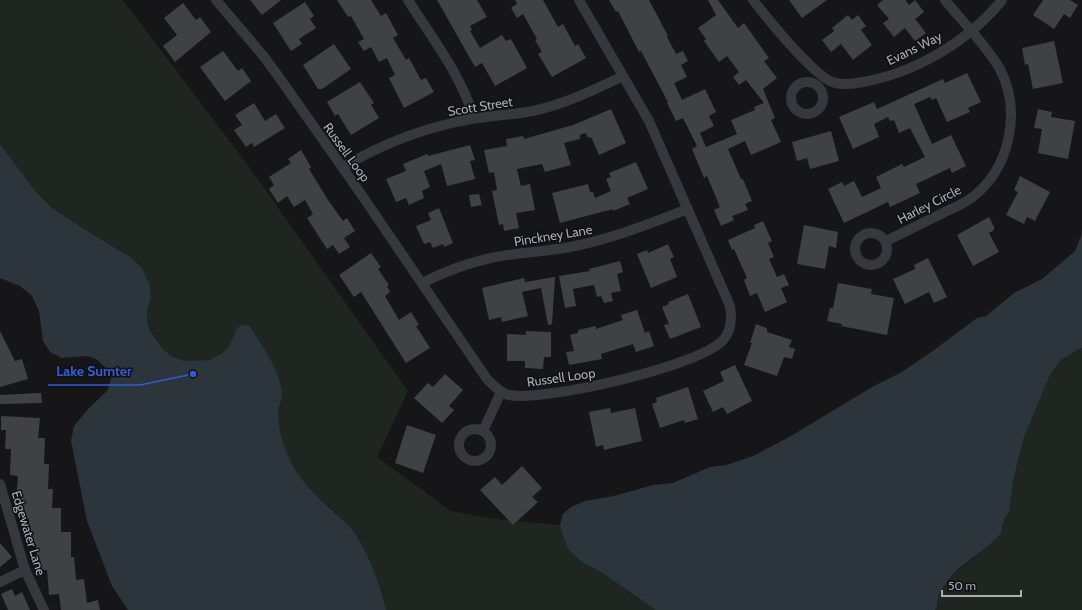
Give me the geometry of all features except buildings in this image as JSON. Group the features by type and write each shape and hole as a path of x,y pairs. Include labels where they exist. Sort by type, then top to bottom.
{"street":[{"name":"Russell Loop","path":"216,0 265,58 343,167 487,379 501,392 516,396 545,394 589,387 659,370 718,345 728,333 731,326 732,318 730,306 649,121 579,0"},
{"path":"408,0 463,90 474,118"},
{"name":"Evans Way","path":"753,0 820,81 853,84 891,75 912,67 943,51 995,9 1002,0"},
{"name":"Harley Circle","path":"886,241 969,199 988,181 1002,160 1011,130 1010,99 1000,69 992,56 945,0"},
{"name":"Scott Street","path":"343,167 384,146 428,129 474,118 516,114 552,106 584,94 623,76"},
{"name":"Pinckney Lane","path":"422,283 460,267 491,258 553,250 602,240 625,233 688,209"},
{"path":"483,431 501,392"},
{"name":"Edgewater Lane","path":"0,484 2,503 25,570 44,610"},
{"path":"0,582 25,570"}],"shaded area":[{"path":"0,0 123,0 247,164 408,391 377,457 451,511 495,519 560,525 563,536 582,562 601,572 656,610 386,610 372,566 356,536 339,516 300,479 292,466 283,444 278,425 282,396 242,325 237,328 229,347 221,354 209,360 184,361 172,357 163,349 149,328 146,310 151,297 129,256 52,208 36,192 0,144"},
{"path":"0,144 36,192 52,208 129,256 142,268 149,283 151,297 147,310 149,329 163,349 172,357 184,361 209,360 221,354 229,347 237,328 242,325 250,326 270,358 281,385 282,394 279,409 279,425 290,460 305,484 350,527 356,536 372,566 386,610 128,610 112,586 87,521 71,441 74,426 90,407 108,390 111,378 107,369 96,359 87,356 62,358 50,352 43,341 39,311 32,296 20,286 0,278"},
{"path":"1082,230 1082,348 1061,360 1050,375 1024,437 1013,481 1009,512 1005,517 1002,531 991,544 963,565 945,584 938,598 935,610 656,610 601,572 582,562 569,550 560,525 563,514 571,507 585,501 614,496 653,485 673,483 710,467 726,465 753,456 791,436 872,387 902,372 977,318 986,316 1014,293 1042,279 1075,251"},
{"path":"1082,348 1082,610 935,610 942,590 952,576 995,540 1009,511 1013,481 1024,437 1050,375 1061,360"}],"place":[{"name":"Lake Sumter","path":"193,374"}]}
